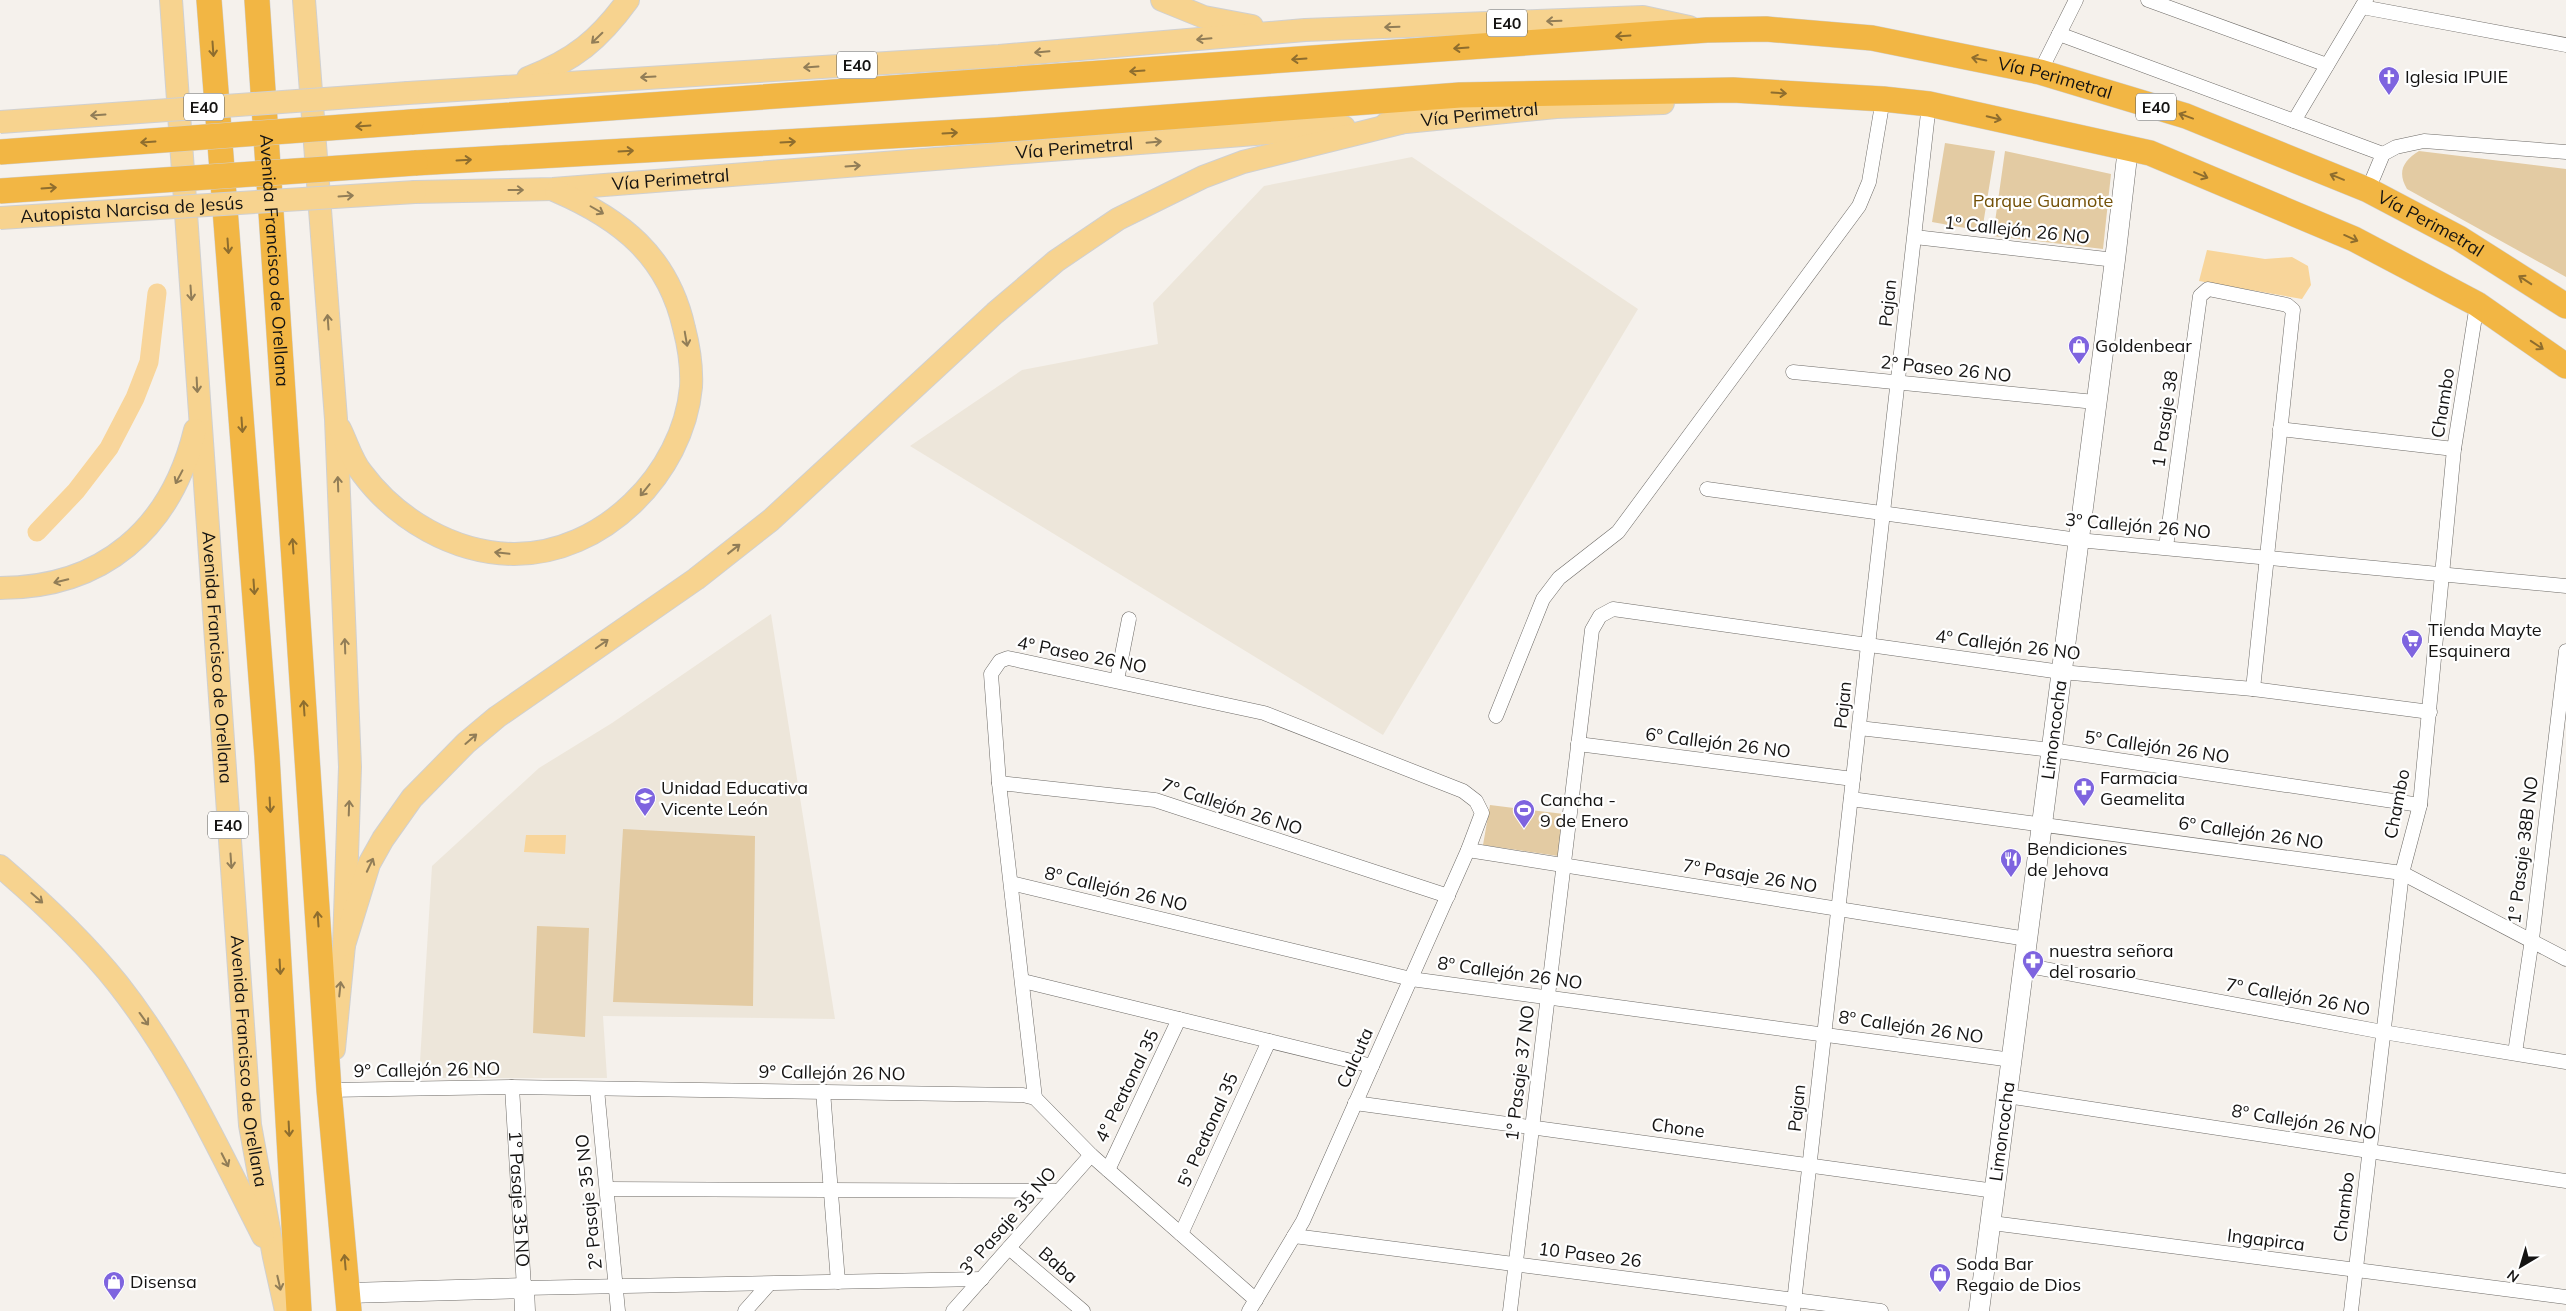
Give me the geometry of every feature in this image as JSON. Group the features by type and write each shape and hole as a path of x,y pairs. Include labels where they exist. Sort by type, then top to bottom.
{"highway":[{"name":"Avenida Francisco de Orellana","path":"209,0 268,756 299,1311"},
{"name":"Avenida Francisco de Orellana","path":"257,0 330,1090 349,1302"},
{"name":"Vía Perimetral","path":"0,152 1707,30 1766,29 1872,38 2040,72 2186,116 2368,190 2460,238 2566,306"},
{"name":"Vía Perimetral","path":"415,163 995,130 1460,95 1733,90 1883,99 1929,104 2150,153 2354,239 2477,304 2566,366"},
{"name":"Autopista Narcisa de Jesús","path":"0,191 415,163"}],"main road":[{"name":"Avenida Francisco de Orellana","path":"171,0 250,1125 274,1258 286,1311"},
{"name":"Avenida Francisco de Orellana","path":"304,0 336,419 350,767 344,945 330,1090"},
{"path":"509,85 555,68 581,51 604,31 628,0"},
{"path":"1162,0 1204,17 1237,25 1305,30"},
{"name":"Vía Perimetral","path":"0,122 509,85 999,56 1305,30 1643,17 1707,30"},
{"name":"Vía Perimetral","path":"415,192 553,190 1400,123 1556,107 1693,102 1733,90"},
{"path":"344,945 369,864 387,832 412,798 466,743 497,717 696,579 770,520 994,313 1056,261 1118,219 1157,198 1203,177 1243,162 1400,123"},
{"path":"336,419 360,471 378,493 399,512 420,526 446,540 469,548 514,554 540,551 564,545 609,522 644,492 672,449 687,408 691,386 690,361 681,311 670,285 657,264 626,229 587,204 553,190"},
{"name":"Autopista Narcisa de Jesús","path":"0,218 415,192"},
{"path":"0,588 45,585 68,580 89,571 126,549 151,521 175,484 191,448 199,414"},
{"path":"0,866 45,905 82,943 117,983 149,1026 176,1070 217,1146 274,1258"}],"street":[{"path":"2040,72 2076,0"},
{"path":"2148,0 2327,65"},
{"path":"2294,121 2364,3 2566,45"},
{"path":"2059,34 2383,154"},
{"path":"1496,716 1543,600 1559,578 1618,532 1859,206 1869,182 1883,99"},
{"name":"Pajan","path":"1794,1306 1929,104"},
{"path":"2368,190 2383,154 2396,147 2424,141 2566,152"},
{"name":"Limoncocha","path":"1980,1311 2128,148"},
{"name":"1º Callejón 26 NO","path":"1915,237 2115,260"},
{"name":"1 Pasaje 38","path":"2166,547 2200,296 2208,289 2287,305 2293,310 2280,429"},
{"name":"Chambo","path":"2351,1311 2402,873 2420,805 2430,712 2440,575 2454,448 2477,304"},
{"name":"2° Paseo 26 NO","path":"1793,372 2095,402"},
{"path":"2253,689 2280,429 2454,448"},
{"name":"3º Callejón 26 NO","path":"1708,489 2078,540 2266,556 2440,575 2566,586"},
{"name":"4º Callejón 26 NO","path":"1592,630 1600,616 1613,609 2061,672 2253,689 2430,712"},
{"path":"1117,680 1129,619"},
{"name":"1° Pasaje 37 NO","path":"1510,1311 1592,630"},
{"name":"1° Pasaje 38B NO","path":"2516,1053 2532,939 2566,651"},
{"name":"4° Paseo 26 NO","path":"1035,1098 1000,783 991,674 1000,661 1008,658 1264,713 1463,791 1476,801 1482,813"},
{"name":"5º Callejón 26 NO","path":"1859,728 2051,750 2420,805"},
{"name":"6º Callejón 26 NO","path":"1578,744 1853,779"},
{"name":"7° Callejón 26 NO","path":"1000,783 1155,800 1448,896"},
{"name":"6º Callejón 26 NO","path":"1851,799 2042,823 2402,873 2532,939 2566,959"},
{"name":"Calcuta","path":"1253,1305 1303,1221 1448,896 1482,813"},
{"name":"7º Pasaje 26 NO","path":"1468,850 2027,939"},
{"name":"8º Callejón 26 NO","path":"1011,883 1411,979 2012,1060"},
{"name":"7º Callejón 26 NO","path":"2023,966 2383,1032 2566,1062"},
{"path":"1022,981 1372,1066"},
{"name":"4° Peatonal 35","path":"1108,1170 1179,1019"},
{"name":"5° Peatonal 35","path":"1181,1234 1269,1041"},
{"name":"9° Callejón 26 NO","path":"330,1090 512,1088 823,1091 1023,1095 1035,1098"},
{"name":"1° Pasaje 35 NO","path":"512,1088 525,1311"},
{"name":"2° Pasaje 35 NO","path":"597,1089 618,1311"},
{"path":"823,1091 838,1282"},
{"name":"8º Callejón 26 NO","path":"2007,1096 2566,1181"},
{"path":"1035,1098 1091,1155 1181,1234 1253,1305"},
{"name":"Chone","path":"1355,1103 1995,1191"},
{"name":"3° Pasaje 35 NO","path":"953,1311 1091,1155"},
{"path":"607,1189 1059,1191"},
{"name":"Ingapirca","path":"1992,1223 2566,1297"},
{"name":"10 Paseo 26","path":"1294,1236 1516,1264 1794,1306 1881,1311"},
{"name":"Baba","path":"1009,1248 1083,1311"},
{"path":"349,1302 524,1288 982,1279"},
{"path":"745,1311 769,1284"}],"shaded area":[{"path":"1412,157 1638,309 1383,735 910,446 1022,370 1158,344 1153,303 1264,186"},
{"path":"2207,250 2265,259 2292,257 2308,266 2311,285 2302,299 2199,281"},
{"name":"Unidad Educativa Vicente León","path":"771,614 835,1019 603,1016 607,1078 419,1078 432,866 539,768 612,723"},
{"path":"526,835 566,835 565,854 524,852"}],"green space":[{"path":"1945,143 1995,151 1982,231 1932,222"},
{"name":"Parque Guamote","path":"2005,151 2111,174 2103,249 1993,236"},
{"path":"2419,151 2566,169 2566,277 2407,189 2402,177 2403,167"},
{"name":"Cancha - 9 de Enero","path":"1490,805 1564,814 1558,856 1483,845"},
{"path":"623,829 755,836 753,1006 613,1002"},
{"path":"537,926 589,928 585,1037 533,1033"}],"waterway":[{"path":"37,532 76,491 109,448 135,398 149,362 157,293"}],"place":[{"name":"Iglesia IPUIE","path":"2389,96"},
{"name":"Goldenbear","path":"2079,365"},
{"name":"Tienda Mayte Esquinera","path":"2412,659"},
{"name":"Farmacia Geamelita","path":"2084,807"},
{"name":"Unidad Educativa Vicente León","path":"645,817"},
{"name":"Cancha - 9 de Enero","path":"1524,829"},
{"name":"Bendiciones de Jehova","path":"2011,878"},
{"name":"nuestra señora del rosario","path":"2033,980"},
{"name":"Soda Bar Regaio de Dios","path":"1940,1293"},
{"name":"Disensa","path":"114,1301"}]}
